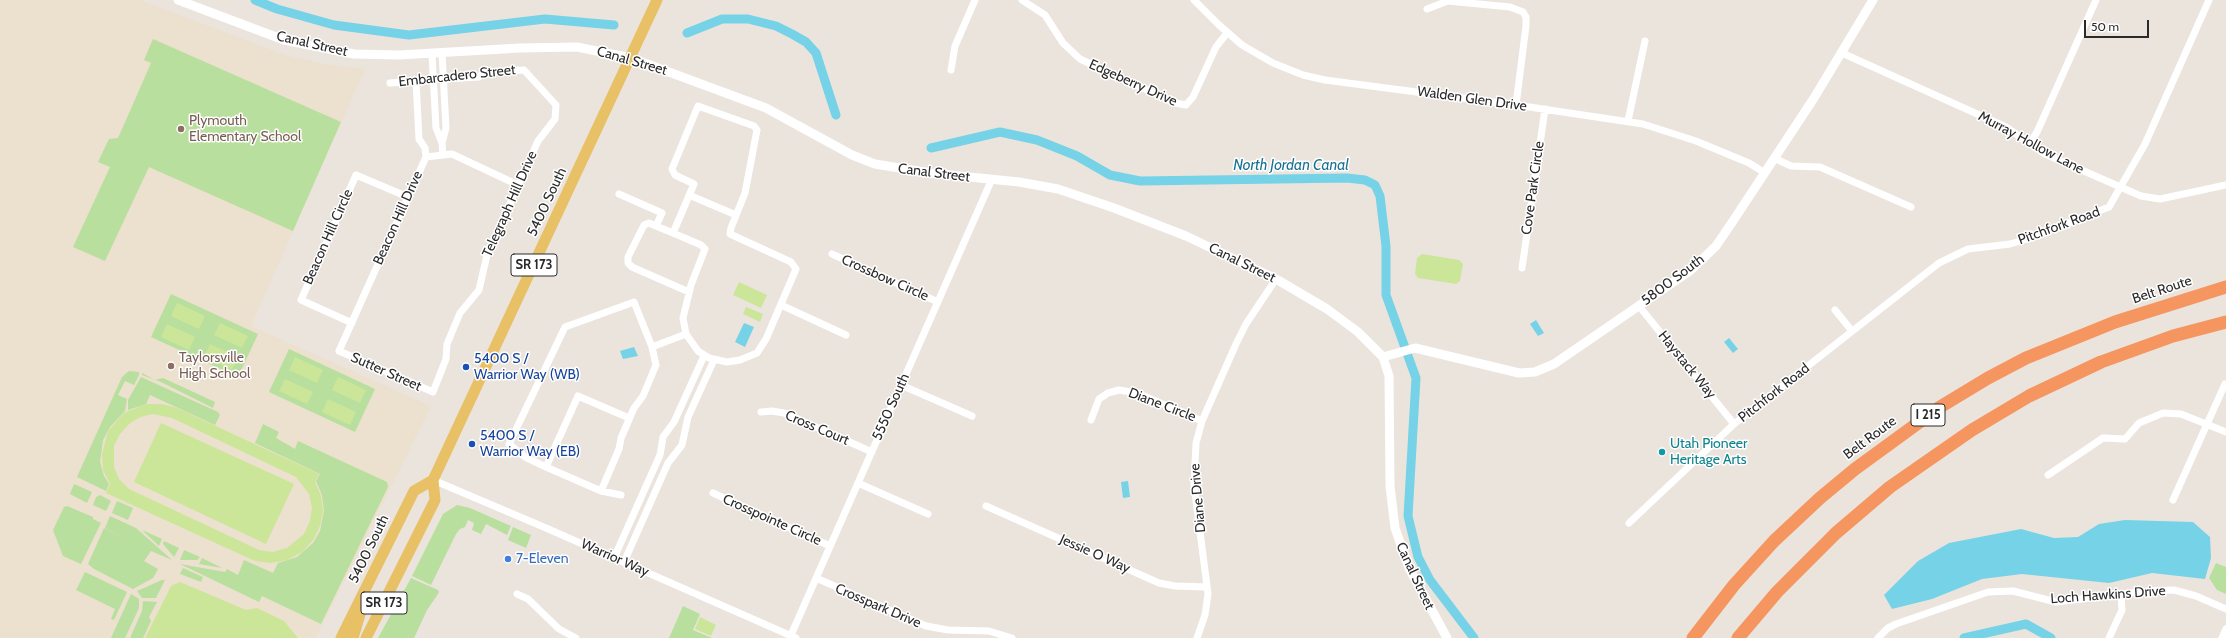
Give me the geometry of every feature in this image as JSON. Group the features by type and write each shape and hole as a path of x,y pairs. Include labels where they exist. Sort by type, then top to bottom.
{"highway":[{"name":"Belt Route","path":"1692,638 1734,585 1764,552 1820,498 1855,468 1940,407 1988,378 2026,358 2115,322 2226,287"},
{"name":"I 215","path":"1738,638 1777,592 1836,533 1890,487 1972,430 2029,396 2101,362 2173,336 2226,322"}],"main road":[{"name":"5400 South","path":"341,638 368,587 414,491 433,480 632,58 657,0"},
{"name":"SR 173","path":"366,638 436,500 433,480"},
{"path":"353,638 368,587"}],"street":[{"name":"Canal Street","path":"178,0 264,33 322,49 377,55 432,54 520,48 577,47 632,58 766,108 852,155 875,164 930,173 992,179 1058,189 1114,208 1205,245 1276,279 1328,310 1358,332 1383,357 1389,383 1390,486 1395,528 1408,568 1447,638"},
{"path":"951,70 955,46 975,0"},
{"name":"Edgeberry Drive","path":"1022,0 1045,15 1063,43 1080,59 1172,101 1186,105 1193,98 1216,47 1227,33"},
{"name":"Walden Glen Drive","path":"1194,0 1227,33 1252,51 1273,63 1313,77 1628,121 1689,138 1749,163 1765,173"},
{"name":"5800 South","path":"1383,357 1415,348 1519,373 1535,372 1554,364 1691,270 1716,246 1842,53 1873,0"},
{"path":"2030,143 2037,132 2096,0"},
{"name":"Pitchfork Road","path":"1629,523 1734,424 1916,280 1948,258 1978,247 2020,242 2100,212 2112,204 2145,144 2209,0"},
{"path":"1427,8 1448,1 1510,7 1523,12 1526,17 1526,26 1516,105"},
{"path":"1628,121 1645,41"},
{"path":"442,53 446,128 442,143"},
{"name":"Murray Hollow Lane","path":"1842,53 2006,127 2046,154 2140,196 2160,199 2226,185"},
{"path":"432,54 436,128 442,143 443,155"},
{"name":"Embarcadero Street","path":"390,83 479,77 485,72 524,70 556,105"},
{"name":"Beacon Hill Drive","path":"339,351 426,157 425,148 419,138 416,81"},
{"name":"Telegraph Hill Drive","path":"433,392 446,359 446,344 460,313 479,290 487,255 538,141 555,119 556,105"},
{"path":"673,233 694,184 675,176 672,168 698,106 751,125 757,130 745,193 730,234 788,260 796,266 795,272 766,339 757,353 733,362 709,358 692,345 686,334 683,318 689,292 705,249 701,245 649,223 644,225 628,257 628,263 632,267 689,292"},
{"name":"Cove Park Circle","path":"1522,268 1544,109"},
{"path":"426,157 452,154 518,185"},
{"path":"1774,158 1791,166 1820,167 1910,207"},
{"name":"Beacon Hill Circle","path":"352,323 300,300 356,174 408,197"},
{"name":"5550 South","path":"793,637 816,578 992,179"},
{"path":"619,194 662,213 656,226"},
{"path":"690,194 736,215"},
{"name":"Crossbow Circle","path":"832,254 938,302"},
{"name":"Diane Drive","path":"1197,638 1207,608 1207,587 1194,476 1196,444 1202,421 1240,334 1276,279"},
{"path":"601,491 619,449 621,438 630,418 643,396 656,365 652,347 634,302 565,326 509,444 525,457 546,467 601,491 621,495"},
{"path":"781,305 846,335"},
{"name":"Haystack Way","path":"1639,306 1734,424"},
{"path":"1835,310 1852,331"},
{"path":"652,347 686,334"},
{"name":"Sutter Street","path":"339,351 433,392"},
{"path":"614,558 660,455 663,437 674,422 709,358"},
{"path":"624,562 668,463 682,445 688,417 709,358"},
{"path":"2173,500 2225,384"},
{"path":"901,385 972,416"},
{"name":"Diane Circle","path":"1091,420 1099,399 1108,393 1119,390 1137,393 1202,421"},
{"path":"546,467 578,396 630,418"},
{"name":"Cross Court","path":"761,412 772,411 784,413 872,452"},
{"path":"2048,474 2103,438 2125,439 2139,423 2163,413 2181,414 2226,432"},
{"name":"Warrior Way","path":"433,480 793,637"},
{"path":"858,483 928,514"},
{"name":"Crosspointe Circle","path":"713,493 830,546"},
{"name":"Jessie O Way","path":"986,506 1160,582 1181,587 1207,587"},
{"name":"Crosspark Drive","path":"816,578 926,626 948,630 989,631 1012,638"},
{"name":"Loch Hawkins Drive","path":"1878,638 1888,628 1896,624 1988,592 2013,591 2056,602 2148,591 2174,590 2196,596 2226,609"},
{"path":"517,594 528,599 559,629 576,638"},
{"path":"2110,638 2122,610 2120,594"},
{"path":"2222,638 2226,629"}],"shaded area":[{"name":"Taylorsville High School","path":"0,0 140,0 288,56 323,64 365,69 251,326 431,406 316,638 0,638"}],"green space":[{"path":"153,39 341,122 293,231 149,167 105,261 73,247 110,167 98,162 109,139 118,138 151,63 144,60"},
{"path":"1422,254 1459,260 1463,264 1460,281 1456,284 1418,278 1415,274 1417,258"},
{"path":"739,282 767,295 761,308 733,295"},
{"path":"171,294 258,334 238,377 151,337"},
{"path":"177,303 205,316 199,329 171,316"},
{"path":"746,307 763,314 760,322 743,314"},
{"path":"220,323 248,336 242,348 214,335"},
{"path":"167,324 195,337 189,350 161,337"},
{"path":"210,344 238,357 232,370 204,357"},
{"path":"289,349 375,389 355,432 269,392"},
{"path":"295,357 323,370 317,383 289,370"},
{"path":"129,371 139,372 139,375 134,385 125,381 118,395 127,399 125,411 110,427 103,440 100,462 104,476 109,484 106,491 77,477 122,377"},
{"path":"142,373 154,379 142,375"},
{"path":"141,377 218,412 220,415 215,425 150,395 146,404 128,410 128,400"},
{"path":"338,377 366,390 360,403 332,390"},
{"path":"163,378 215,402 213,408 161,382 155,380"},
{"path":"285,379 313,392 307,404 279,391"},
{"path":"328,399 356,412 350,425 322,412"},
{"path":"146,404 162,404 177,408 319,474 315,482 321,496 323,511 320,526 313,540 302,552 287,560 271,563 255,561 106,493 110,484 103,470 102,454 108,431 124,413","holes":["153,414 172,418 296,477 309,494 312,507 310,521 304,534 287,548 273,552 259,550 129,489 119,479 114,467 114,446 120,434 129,424 140,417"]},
{"path":"161,423 294,484 266,544 134,482"},
{"path":"263,424 279,432 276,438 295,449 298,441 387,482 388,487 321,624 262,596 259,602 180,564 225,572 227,569 238,575 244,560 273,573 278,563 297,557 313,543 320,531 324,511 322,495 316,481 320,474 255,443"},
{"path":"74,484 92,492 87,503 70,494"},
{"path":"100,495 111,501 106,511 93,505 96,497"},
{"path":"117,501 133,508 128,520 112,513"},
{"path":"457,505 470,508 511,526 507,535 486,524 481,534 472,530 474,523 468,520 465,527 460,529 456,534 431,585 412,576 443,514"},
{"path":"67,506 93,517 93,519 101,523 81,564 63,556 53,530 64,507"},
{"path":"110,516 136,528 172,560 151,551 144,561 158,569 153,578 133,589 94,569 88,564 104,528 127,539 105,528"},
{"path":"513,527 531,535 526,548 508,540"},
{"path":"142,530 162,539 159,546"},
{"path":"164,541 179,548 174,557 163,544"},
{"path":"184,550 200,557 197,560 180,560"},
{"path":"202,558 222,568 199,564"},
{"path":"2216,563 2226,567 2226,594 2217,590 2209,578"},
{"path":"183,568 203,577 201,582 180,574"},
{"path":"85,572 127,592 114,620 111,619 115,609 76,590"},
{"path":"411,578 438,590 439,592 427,610 414,638 378,638"},
{"path":"165,580 156,598 142,598 137,591"},
{"path":"180,582 246,610 257,608 284,621 298,638 145,638 171,586"},
{"path":"131,594 139,599 139,608 125,638 111,638"},
{"path":"143,601 157,602 149,617 151,621 143,638 130,638 142,611"},
{"path":"683,606 700,614 693,630 712,638 669,638"},
{"path":"700,617 716,625 711,636 695,629"}],"water":[{"path":"1536,320 1544,333 1538,336 1530,324"},
{"path":"744,323 754,327 745,347 735,342"},
{"path":"1729,338 1738,349 1733,353 1724,342"},
{"path":"634,347 638,356 623,359 620,351"},
{"path":"1128,481 1130,497 1123,498 1121,482"},
{"path":"2125,520 2193,522 2210,537 2211,558 2205,579 2152,573 2109,583 2022,574 1982,579 1932,599 1892,609 1884,595 1918,561 1949,543 2021,529 2054,538 2078,537 2099,524"}],"waterway":[{"name":"North Jordan Canal","path":"255,0 277,9 334,25 409,35 545,19 614,25"},
{"name":"North Jordan Canal","path":"687,33 722,19 748,19 776,26 792,34 806,42 816,53 836,115"},
{"name":"North Jordan Canal","path":"931,148 1000,132 1037,140 1077,156 1110,175 1140,181 1347,178 1365,180 1375,185 1380,196 1386,246 1386,295 1416,378 1408,516 1418,557 1430,580 1474,638"},
{"name":"North Jordan Canal","path":"1964,638 2026,624 2051,638"}],"place":[{"name":"Plymouth Elementary School","path":"181,129"},
{"name":"Taylorsville High School","path":"171,366"},
{"name":"5400 S / Warrior Way (WB)","path":"466,367"},
{"name":"5400 S / Warrior Way (EB)","path":"472,444"},
{"name":"Utah Pioneer Heritage Arts","path":"1662,452"},
{"name":"7-Eleven","path":"508,559"}]}
